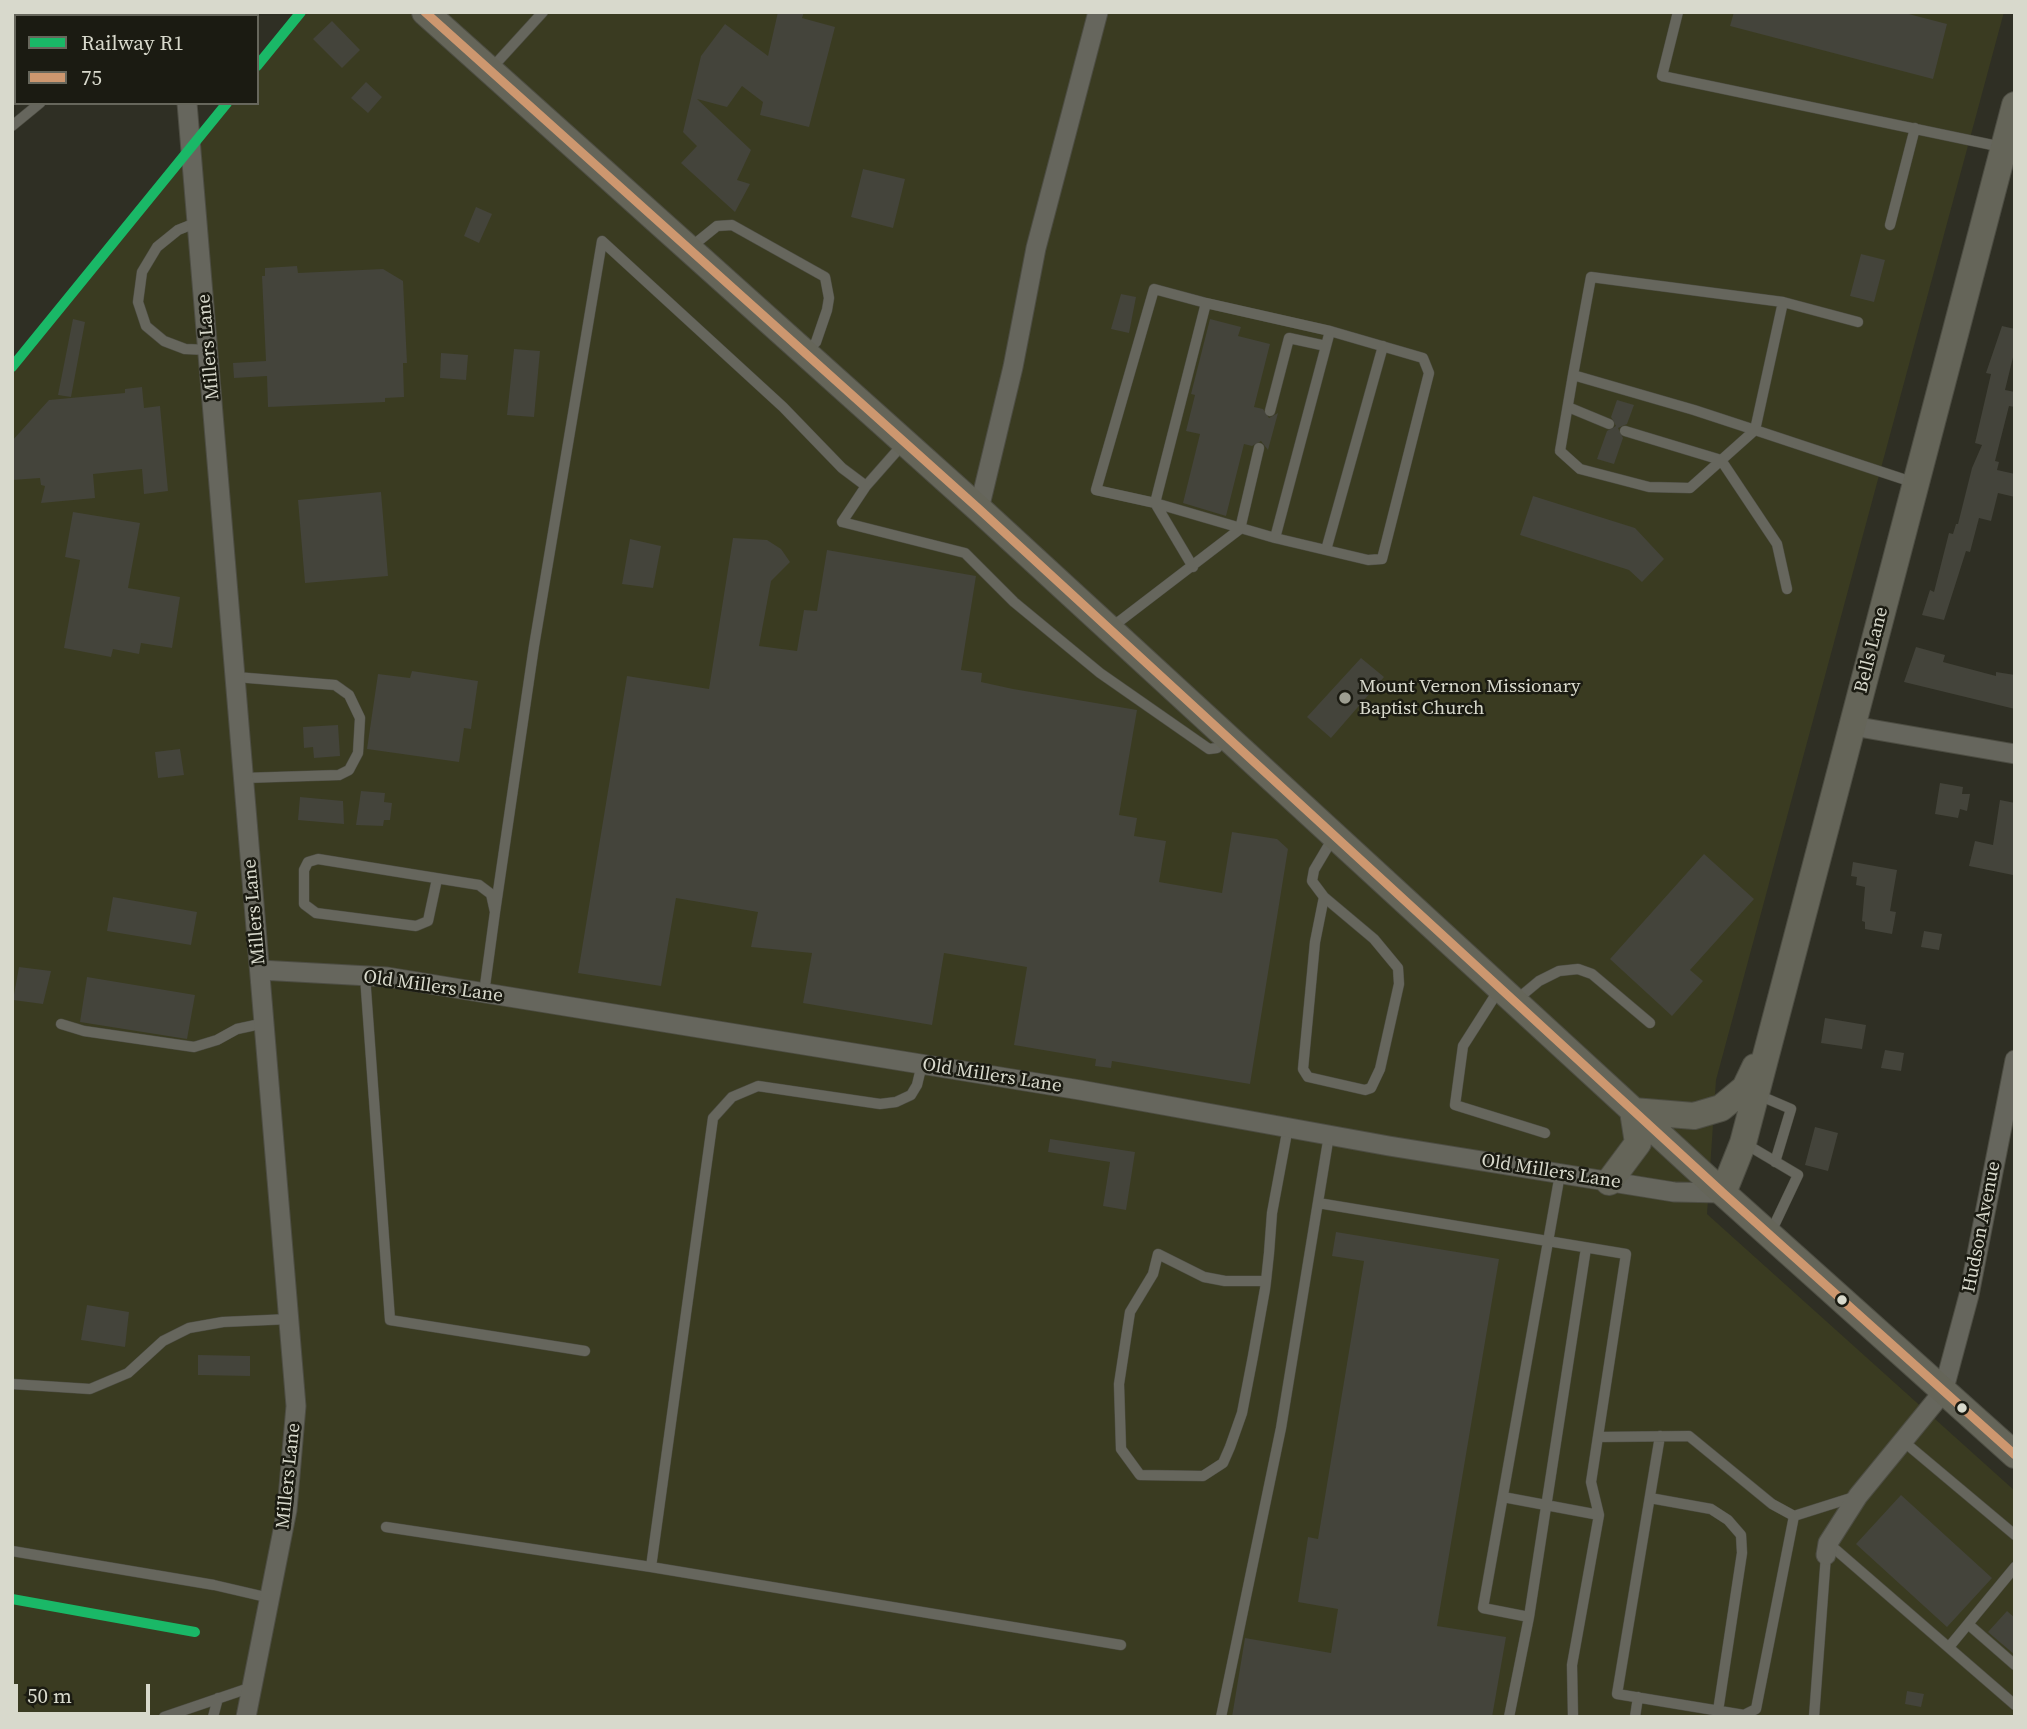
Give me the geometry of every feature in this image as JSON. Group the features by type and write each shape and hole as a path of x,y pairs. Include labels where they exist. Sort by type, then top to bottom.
{"main road":[{"path":"425,12 979,509 1769,1236 2015,1455"},
{"name":"Bells Lane","path":"1723,1193 1744,1143 2015,105"},
{"path":"1633,1111 1694,1116 1721,1108 1745,1088 1776,1020"},
{"path":"1609,1182 1638,1143 1633,1111"}],"street":[{"path":"979,509 1013,367 1036,248 1098,12"},
{"name":"Millers Lane","path":"187,105 291,1319 296,1406 293,1466 246,1717"},
{"path":"1853,726 2015,754"},
{"name":"Old Millers Lane","path":"260,970 365,976 484,993 922,1064 1609,1182 1674,1192 1723,1193"},
{"name":"Hudson Avenue","path":"1943,1392 1969,1295 2015,1060"},
{"path":"1827,1549 1858,1496 1943,1392"}],"lane":[{"path":"490,71 543,12"},
{"path":"1678,12 1662,76 2004,147"},
{"path":"12,126 38,105"},
{"path":"1890,225 1915,128"},
{"path":"198,222 178,230 157,247 142,272 138,302 146,326 164,341 185,349 209,350"},
{"path":"688,250 717,226 732,225 817,270 825,277 829,298 816,341 805,355"},
{"path":"484,993 534,646 602,241 783,407 842,468 866,486"},
{"path":"1783,302 1755,430 1690,488 1649,487 1580,469 1560,450 1591,277 1783,302 1858,322"},
{"path":"1154,289 1330,331 1423,358 1429,373 1382,559 1368,560 1326,550 1240,529 1155,503 1096,490 1154,289"},
{"path":"1193,567 1155,503 1206,303"},
{"path":"1275,537 1330,331"},
{"path":"1270,411 1289,338 1326,346"},
{"path":"1326,550 1383,346"},
{"path":"1573,375 1755,430 1916,483"},
{"path":"1568,407 1609,424"},
{"path":"1625,431 1721,460 1777,544 1787,589"},
{"path":"904,443 866,486 842,522 965,553 1014,602 1111,681 1209,749 1217,748 1227,736"},
{"path":"1110,629 1240,529 1259,448"},
{"path":"236,677 335,685 349,695 360,718 358,753 349,770 339,775 244,778"},
{"path":"1324,897 1314,942 1303,1069 1308,1077 1365,1090 1371,1088 1380,1069 1399,984 1398,968 1374,939 1324,897 1312,881 1314,870 1335,835"},
{"path":"437,878 428,921 416,926 316,913 304,904 304,870 308,862 318,859 437,878 479,885 491,894 495,912"},
{"path":"1545,1133 1455,1105 1463,1045 1507,994 1559,971 1578,969 1592,974 1650,1023"},
{"path":"365,976 390,1320 585,1351"},
{"path":"61,1024 84,1031 194,1047 218,1041 237,1029 265,1023"},
{"path":"651,1567 713,1118 732,1097 758,1086 880,1104 896,1102 911,1095 917,1085 922,1064"},
{"path":"1756,1094 1791,1109 1775,1162"},
{"path":"1266,1281 1225,1281 1204,1277 1158,1254 1153,1274 1130,1312 1119,1384 1121,1449 1140,1475 1203,1476 1223,1463 1242,1413 1266,1281 1272,1213 1288,1127"},
{"path":"1220,1717 1281,1428 1329,1135"},
{"path":"1744,1143 1798,1175 1769,1236"},
{"path":"1529,1617 1483,1608 1560,1174"},
{"path":"1318,1203 1626,1254 1591,1482 1598,1515 1572,1665 1573,1717"},
{"path":"1509,1717 1529,1617 1544,1504 1586,1248"},
{"path":"12,1384 90,1390 128,1373 163,1341 189,1328 223,1322 291,1319"},
{"path":"1660,1436 1617,1694 1744,1716 1756,1709 1794,1516"},
{"path":"1598,1437 1689,1436 1772,1504 1794,1516 1858,1496"},
{"path":"1903,1441 2015,1535"},
{"path":"1503,1497 1598,1515"},
{"path":"1650,1498 1710,1509 1728,1520 1741,1535 1742,1553 1718,1711"},
{"path":"386,1527 651,1567 1121,1645"},
{"path":"1827,1549 1949,1647 2015,1705"},
{"path":"1814,1717 1827,1549"},
{"path":"12,1551 214,1585 270,1598"},
{"path":"1949,1647 2015,1567"},
{"path":"1968,1624 2015,1665"},
{"path":"164,1717 253,1687"},
{"path":"1635,1717 1638,1697"},
{"path":"213,1717 218,1698"}],"shaded area":[{"path":"301,12 2004,12 1716,1080 1707,1214 2015,1491 2015,1717 12,1717 12,367 225,105 259,105 259,64"}],"building":[{"path":"778,12 804,12 802,18 835,27 809,127 760,115 763,102 742,86 727,107 697,99 751,150 737,180 750,184 735,212 681,163 697,146 683,132 701,56 725,24 768,56"},
{"path":"1734,12 1901,12 1947,24 1933,79 1730,26"},
{"path":"332,21 360,50 342,68 313,39"},
{"path":"366,82 382,97 368,113 351,98"},
{"path":"863,169 905,179 893,228 851,217"},
{"path":"476,207 492,214 479,243 464,236"},
{"path":"1861,254 1885,260 1874,302 1850,296"},
{"path":"297,266 298,273 383,269 403,281 407,363 403,363 404,397 385,398 385,402 268,407 267,376 234,378 233,363 266,361 262,276 265,276 265,268"},
{"path":"1121,294 1136,297 1129,333 1111,329"},
{"path":"73,319 85,322 71,397 58,395"},
{"path":"1210,319 1241,327 1238,336 1270,344 1254,407 1263,409 1269,418 1278,413 1268,450 1261,441 1252,446 1244,444 1226,516 1183,503 1200,434 1186,431 1195,395 1191,394"},
{"path":"2002,326 2015,329 2015,349 2005,390 2015,392 2015,407 2009,406 1995,461 1999,462 1997,470 2015,474 2015,497 1998,493 1991,521 1979,518 1970,552 1966,551 1944,620 1922,615 1930,590 1934,592 1949,533 1953,534 1958,524 1972,468 1982,445 1975,443 1991,374 1986,373"},
{"path":"514,349 540,351 534,417 507,415"},
{"path":"441,353 468,355 466,380 440,378"},
{"path":"142,387 144,408 160,406 168,491 144,494 142,469 93,474 95,498 41,503 45,486 41,485 40,478 12,480 12,441 49,400 125,393 125,389"},
{"path":"1617,400 1634,405 1627,424 1618,428 1623,438 1614,464 1597,459 1607,431 1616,426 1611,417"},
{"path":"381,492 388,576 305,583 298,500"},
{"path":"1533,496 1635,528 1664,559 1642,582 1629,570 1520,535"},
{"path":"73,512 140,523 128,588 180,597 172,648 141,643 139,654 113,649 111,657 64,648 80,560 65,557"},
{"path":"733,538 767,540 781,549 790,562 771,581 759,646 797,651 804,610 817,611 827,550 976,576 961,670 982,673 981,682 1137,710 1119,815 1137,818 1134,836 1166,841 1159,882 1222,893 1232,832 1277,839 1288,849 1250,1084 1112,1061 1111,1068 1095,1066 1096,1059 1014,1045 1027,967 944,953 932,1025 803,1003 812,953 751,947 758,912 676,898 661,986 578,973 627,676 709,689"},
{"path":"630,539 661,546 653,588 622,584"},
{"path":"1916,647 1945,655 1943,662 1996,676 1996,672 2015,675 2015,709 1904,682"},
{"name":"Mount Vernon Missionary Baptist Church","path":"1361,658 1384,677 1331,738 1307,717"},
{"path":"412,671 478,681 471,729 464,728 459,762 367,749 378,674 410,678"},
{"path":"338,725 340,756 314,758 313,747 304,748 303,727"},
{"path":"180,749 184,775 158,778 155,752"},
{"path":"1940,783 1963,787 1962,794 1970,794 1967,811 1960,809 1958,818 1935,814"},
{"path":"361,791 385,793 384,802 392,803 390,820 384,820 383,826 356,825"},
{"path":"300,797 343,801 344,824 298,820"},
{"path":"2000,800 2015,803 2013,875 1969,866 1975,841 1993,845"},
{"path":"1704,854 1754,899 1690,970 1703,981 1672,1016 1610,959"},
{"path":"1853,862 1897,870 1890,911 1896,912 1892,934 1865,929 1865,922 1862,921 1865,887 1856,885 1857,877 1851,876"},
{"path":"113,897 197,912 191,945 107,931"},
{"path":"1924,931 1942,934 1939,950 1921,947"},
{"path":"19,967 51,971 43,1004 13,1000"},
{"path":"87,977 195,995 187,1039 80,1022"},
{"path":"1825,1018 1866,1025 1862,1049 1821,1043"},
{"path":"1885,1050 1904,1053 1901,1071 1881,1068"},
{"path":"1815,1127 1838,1133 1828,1171 1805,1165"},
{"path":"1050,1139 1135,1152 1126,1210 1103,1206 1110,1162 1048,1152"},
{"path":"1336,1232 1499,1259 1437,1626 1506,1637 1492,1717 1232,1717 1245,1638 1331,1653 1338,1609 1298,1602 1308,1537 1318,1539 1364,1261 1332,1256"},
{"path":"87,1305 129,1312 125,1347 81,1340"},
{"path":"198,1355 250,1356 250,1376 198,1375"},
{"path":"1901,1495 1992,1578 1947,1627 1856,1544"},
{"path":"2007,1611 2015,1618 2015,1655 1988,1632"},
{"path":"1907,1691 1924,1694 1921,1707 1905,1704"}],"rail line":[{"name":"R1","path":"259,64 301,12"},
{"name":"R1","path":"12,367 225,105"},
{"name":"R1","path":"12,1599 195,1632"}],"transit line":[{"name":"75","path":"425,12 979,509 1723,1193 2015,1455"}],"place":[{"name":"Mount Vernon Missionary Baptist Church","path":"1345,698"}]}
